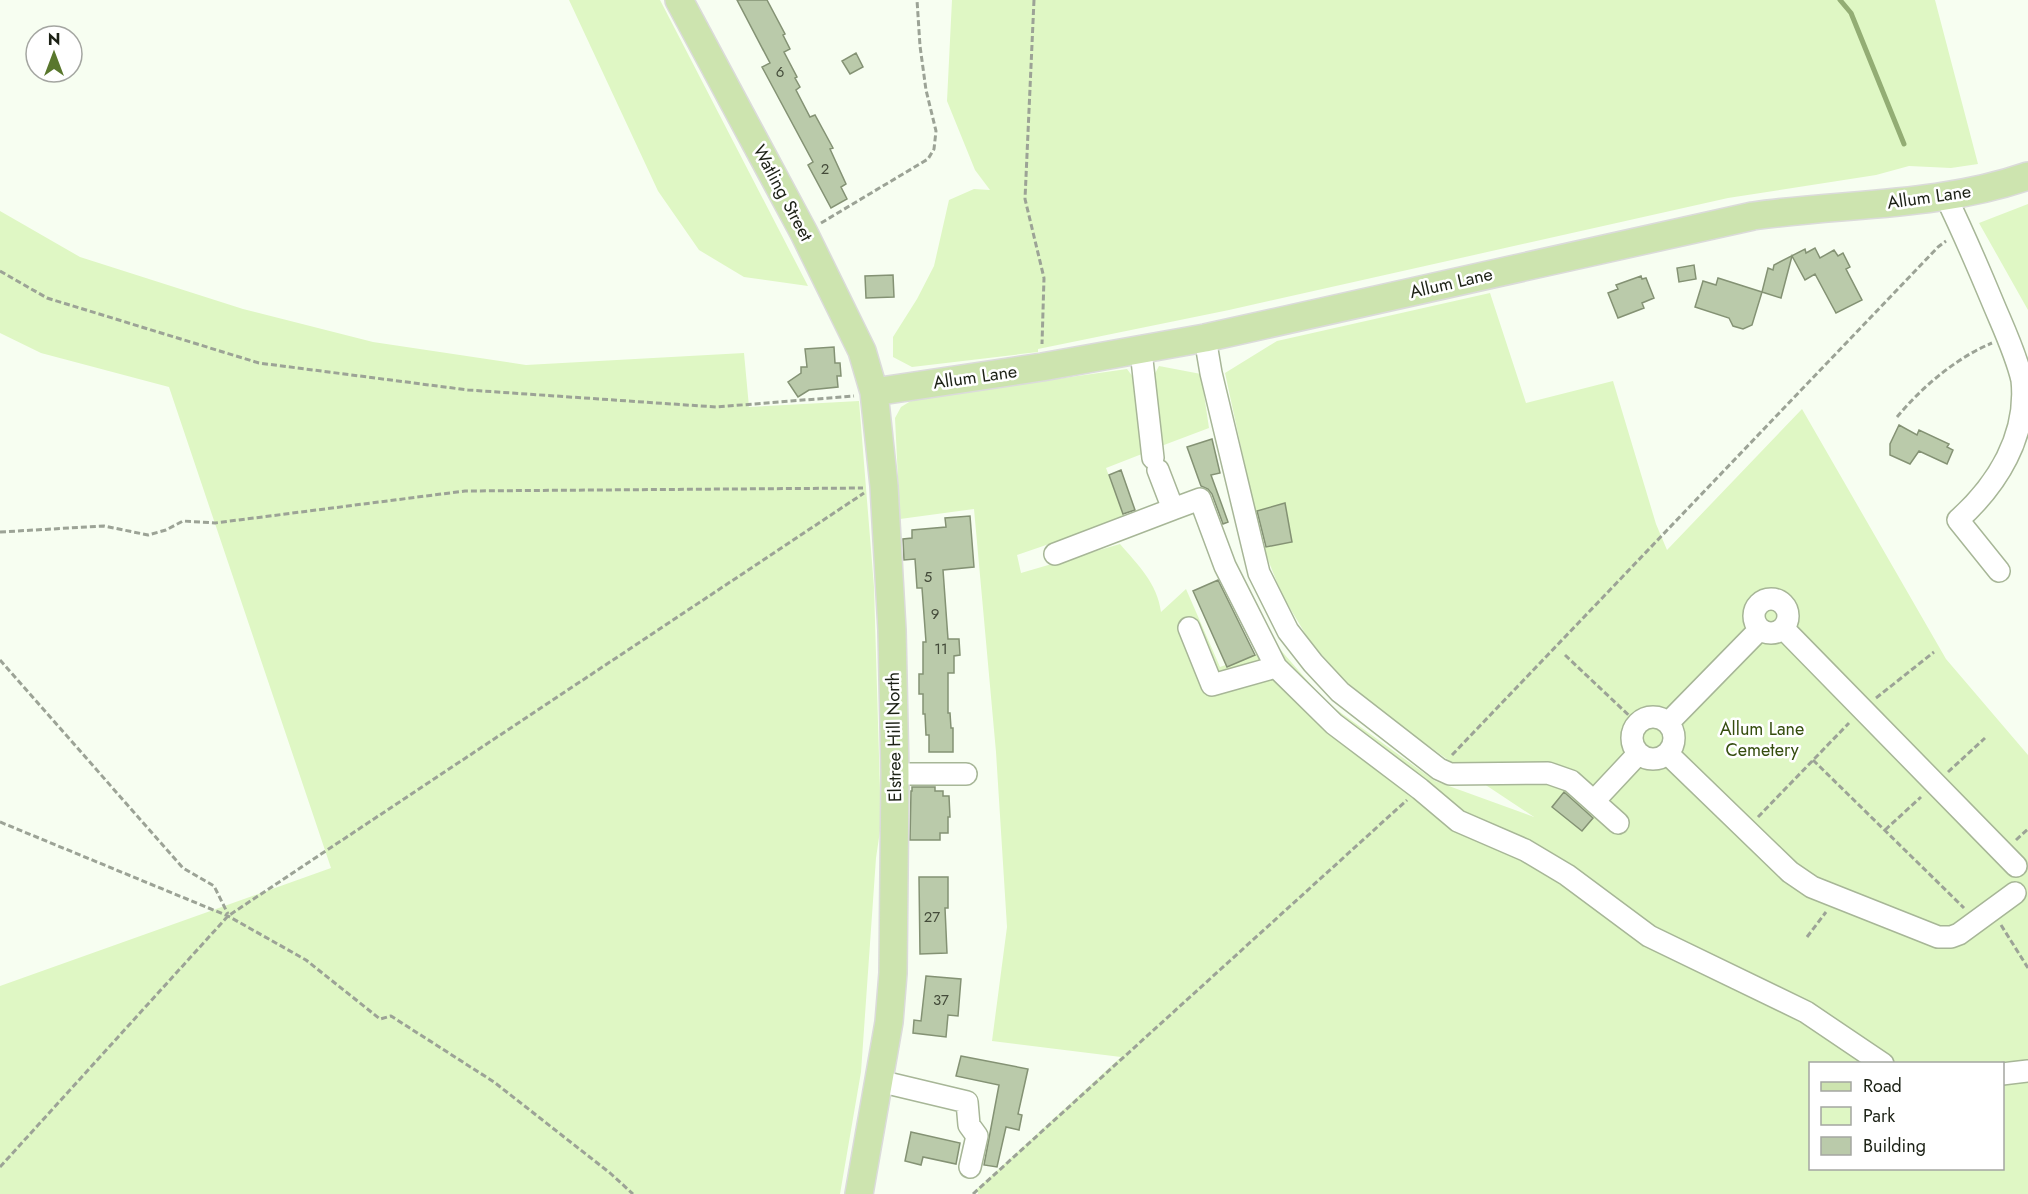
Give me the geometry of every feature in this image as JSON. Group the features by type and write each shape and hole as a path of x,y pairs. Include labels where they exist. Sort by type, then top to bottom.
{"main road":[{"name":"Watling Street","path":"679,0 804,233 862,351 874,392"},
{"name":"Allum Lane","path":"874,392 1141,351 1753,216 1799,209 1946,197 2028,176"},
{"name":"Elstree Hill North","path":"859,1194 889,1023 893,973 895,774 891,597 884,486 874,392"}],"street":[{"path":"1946,197 2007,336 2022,379 2024,398 2019,434 2003,469 1981,499 1958,520 1999,571"},
{"path":"1205,338 1211,373 1259,573 1288,631 1314,663 1340,692 1439,769 1450,774 1548,773 1571,781 1618,823"},
{"path":"1141,351 1156,464 1173,509"},
{"path":"1054,554 1200,499 1225,566 1276,667 1334,724 1458,820 1525,850 1567,875 1649,936 1806,1012 1880,1062"},
{"path":"1775,600 1786,608 1787,622 1783,628 1772,633 1760,629 1754,616 1761,603 1775,600"},
{"path":"1189,628 1212,685 1276,667"},
{"path":"1668,753 1746,830 1802,881 1837,897 1938,937 1952,937 1984,916 2022,896 2011,879 2012,872 2022,864 1862,709 1783,628"},
{"path":"1668,723 1760,629"},
{"path":"1652,717 1661,718 1668,723 1673,730 1674,738 1673,746 1668,753 1653,760 1645,759 1638,754 1631,739 1637,723 1644,718 1652,717"},
{"path":"1594,801 1638,754"},
{"path":"895,774 966,774"},
{"path":"2004,1074 2028,1071"},
{"path":"879,1081 967,1102 969,1125 977,1136 970,1167"}],"path":[{"path":"804,233 928,159 934,148 936,131 926,90 917,0"},
{"path":"1034,0 1025,199 1044,278 1042,348"},
{"path":"1439,769 1938,247 1962,229"},
{"path":"0,271 47,298 258,363 468,390 716,407 842,398 874,392"},
{"path":"1897,417 1911,400 1974,351 2007,336"},
{"path":"0,532 104,526 148,535 166,530 183,521 215,523 465,491 870,488 228,916 0,1167"},
{"path":"1746,830 1862,709 1934,652"},
{"path":"1564,655 1637,723"},
{"path":"0,660 183,868 214,886 228,916"},
{"path":"1814,760 1984,916 2028,968"},
{"path":"973,1194 1420,789"},
{"path":"0,822 228,916 306,960 380,1019 392,1016 494,1082 610,1173 633,1194"},
{"path":"1807,937 1837,897"}],"green space":[{"path":"569,0 660,0 808,286 744,277 699,250 658,191"},
{"path":"952,0 1935,0 1978,164 1951,168 1909,166 1876,175 1728,198 1229,310 1038,349 1038,352 912,367 893,357 893,337 934,266 949,200 974,189 990,190 975,170 947,101"},
{"path":"2028,204 2028,310 1979,223"},
{"path":"0,211 80,257 243,309 373,342 526,365 744,353 749,407 859,401 874,587 881,824 876,858 861,1072 840,1194 0,1194 0,986 331,868 169,387 41,353 0,333"},
{"name":"Allum Lane Cemetery","path":"1490,293 1526,403 1613,381 1656,524 1667,550 1802,409 1946,659 2028,755 2028,1194 978,1194 977,1189 1121,1057 992,1041 1007,927 996,752 974,509 900,519 895,418 901,407 914,399 1127,369 1139,385 1147,452 1106,468 1125,518 1017,555 1021,573 1120,544 1151,583 1161,612 1186,589 1220,667 1278,647 1326,702 1435,781 1534,817 1383,713 1341,677 1309,640 1282,595 1263,547 1292,542 1285,504 1255,512 1225,373 1277,341"},
{"path":"1159,366 1201,374 1209,428 1156,448 1150,383"}],"building":[{"path":"737,0 767,0 785,34 783,35 790,49 784,52 800,87 796,90 810,117 815,115 833,148 830,149 846,184 841,187 847,199 831,208 808,165 813,162 762,67 770,63"},
{"path":"856,53 863,67 850,74 842,61"},
{"path":"1815,248 1820,258 1834,250 1838,256 1843,253 1850,267 1846,269 1862,300 1836,313 1815,274 1805,280 1792,256 1781,298 1762,292 1768,268 1773,270 1774,265 1805,249 1806,253"},
{"path":"1694,265 1696,279 1679,282 1677,268"},
{"path":"893,275 894,297 866,298 865,276"},
{"path":"1641,276 1642,279 1646,278 1654,298 1642,303 1644,308 1618,318 1608,293 1618,289 1616,285"},
{"path":"1718,278 1762,292 1752,325 1743,329 1733,326 1729,318 1695,307 1703,281 1716,285"},
{"path":"834,347 835,363 840,363 841,376 837,376 838,387 809,390 798,397 788,382 801,373 801,367 807,367 805,349"},
{"path":"1899,425 1917,435 1919,430 1949,444 1947,447 1953,450 1947,464 1919,451 1910,464 1890,455 1890,444"},
{"path":"1212,439 1220,473 1211,475 1228,522 1223,524 1212,494 1201,486 1187,447"},
{"path":"1121,470 1135,510 1123,514 1109,475"},
{"path":"1285,503 1292,542 1266,547 1257,511"},
{"path":"970,516 974,567 943,570 948,639 959,639 960,655 954,656 954,673 948,673 948,713 950,713 951,728 953,728 953,752 929,752 929,735 926,735 925,714 923,714 923,694 919,694 919,674 923,674 923,642 926,642 922,588 917,588 915,559 904,560 903,539 912,538 912,530 946,527 945,518"},
{"path":"1218,580 1255,655 1227,667 1193,591"},
{"path":"912,787 935,787 935,791 943,791 943,796 949,796 948,833 940,833 940,840 910,840"},
{"path":"1564,792 1593,818 1582,831 1552,807"},
{"path":"919,877 948,877 948,908 945,908 947,953 920,954"},
{"path":"926,976 961,979 958,1016 948,1015 946,1037 913,1033 914,1020 921,1021"},
{"path":"961,1056 1028,1069 1018,1114 1022,1115 1019,1130 1006,1127 997,1167 984,1165 999,1085 956,1076"},
{"path":"911,1132 960,1143 956,1164 923,1157 921,1165 905,1161"}],"waterway":[{"path":"1840,0 1851,13 1904,144"}]}
